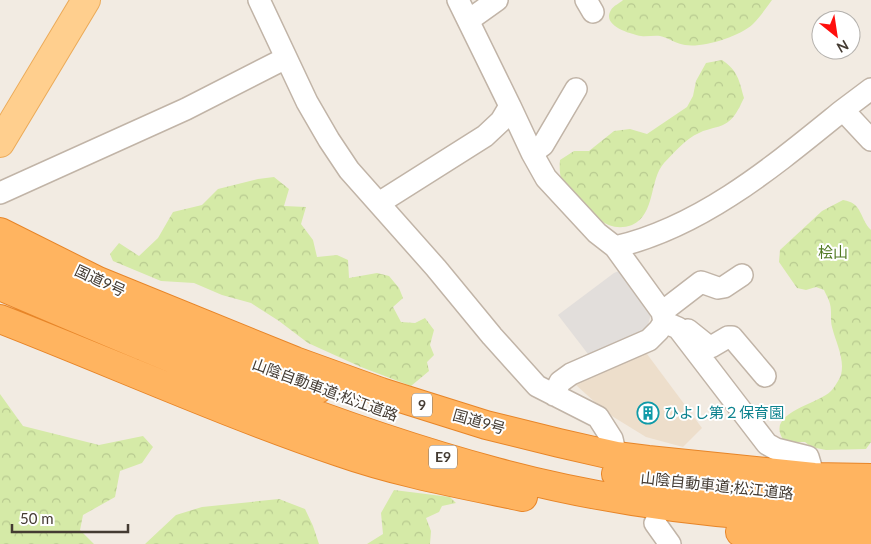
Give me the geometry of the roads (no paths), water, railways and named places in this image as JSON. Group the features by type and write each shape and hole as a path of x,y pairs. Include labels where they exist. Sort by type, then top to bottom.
{"highway":[{"name":"国道9号","path":"0,232 98,281 286,357 381,392 486,425 616,456 814,477 871,478"},
{"name":"山陰自動車道;松江道路","path":"0,261 42,292 185,365 265,396 420,450 497,472 576,490 656,505 738,514 819,520 871,521"},
{"name":"山陰自動車道;松江道路","path":"0,286 42,292 353,402 506,449 582,468 657,481 748,492 871,498"},
{"path":"0,319 216,407 340,453 428,478 663,533 798,542 871,542"}],"main road":[{"path":"0,143 86,0"}],"street":[{"path":"259,0 307,102 349,170 537,386 598,417 612,439 616,456"},
{"path":"458,0 546,178 596,234 615,248 668,321 767,444 776,449 808,457 814,477"},
{"path":"469,20 496,0"},
{"path":"0,193 186,108 286,58"},
{"path":"532,152 543,145 576,89"},
{"path":"615,248 642,240 684,221 735,192 871,89"},
{"path":"379,203 484,136 501,121 510,106"},
{"path":"843,110 871,140"},
{"path":"554,394 565,377 649,340 668,321 700,282 724,288 742,275"},
{"path":"668,321 689,330 711,347 728,337 732,337 765,376"}],"place":[{"name":"ひよし第２保育園","path":"648,413"}],"park label":[{"name":"桧山","path":"833,253"}]}
